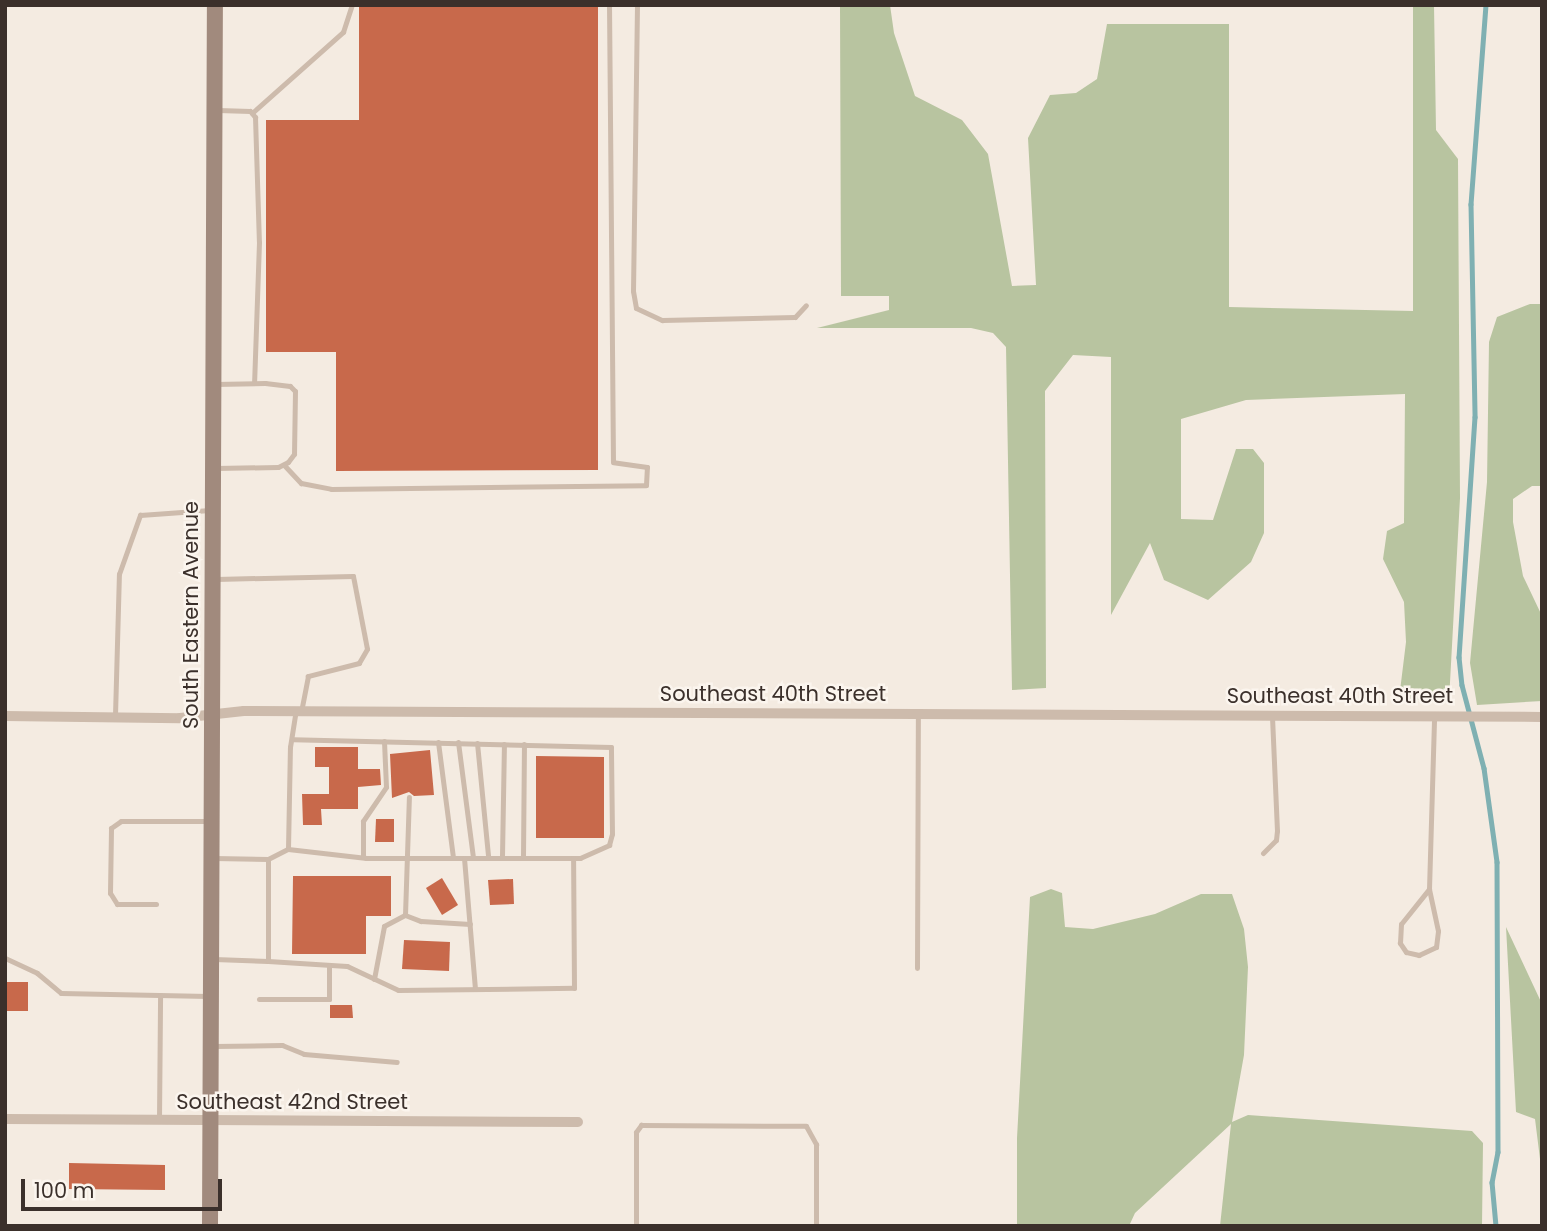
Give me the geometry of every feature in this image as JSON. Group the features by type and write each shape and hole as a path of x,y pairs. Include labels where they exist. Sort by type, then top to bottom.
{"main road":[{"name":"South Eastern Avenue","path":"210,1226 215,5"}],"street":[{"name":"Southeast 40th Street","path":"5,716 299,711 1542,717"},
{"name":"Southeast 42nd Street","path":"5,1119 578,1122"}],"lane":[{"path":"215,110 252,113 343,33 352,5"},
{"path":"284,465 301,483 331,489 646,485 647,467 613,461 609,5"},
{"path":"637,5 633,291 636,307 662,320 795,317 806,305"},
{"path":"252,113 258,164 254,383"},
{"path":"213,468 284,465 294,454 295,391 290,386 214,384"},
{"path":"114,715 119,574 138,520 144,513 213,510"},
{"path":"213,579 353,576 367,649 359,663 308,676 301,691 293,739 288,849"},
{"path":"917,968 918,714"},
{"path":"1263,853 1276,840 1277,831 1272,715"},
{"path":"1429,889 1401,924 1400,943 1406,952 1419,955 1436,947 1435,901 1429,889 1434,716"},
{"path":"212,858 268,859 288,849 363,858 573,858 609,845 612,834 611,747 293,739"},
{"path":"363,858 363,821 386,787 384,741"},
{"path":"438,742 453,858"},
{"path":"458,743 473,858"},
{"path":"477,743 488,856"},
{"path":"502,856 504,744"},
{"path":"523,856 524,744"},
{"path":"405,915 409,797"},
{"path":"156,904 117,905 110,893 111,828 121,821 212,821"},
{"path":"464,858 475,989"},
{"path":"211,959 347,967 398,990 574,988 573,858"},
{"path":"268,859 268,961"},
{"path":"374,979 384,926 405,915 421,921 470,924"},
{"path":"5,958 37,972 61,993 211,996"},
{"path":"260,999 329,999 329,965"},
{"path":"159,1120 160,995"},
{"path":"211,1046 282,1045 304,1054 397,1062"},
{"path":"636,1226 636,1132 641,1125 806,1126 816,1144 816,1226"}],"green space":[{"path":"840,5 890,5 894,33 915,96 962,120 988,154 1012,286 1036,285 1028,138 1050,95 1076,93 1097,79 1107,24 1229,24 1229,307 1413,311 1413,5 1434,5 1436,130 1458,159 1460,498 1449,701 1399,699 1406,642 1404,602 1383,559 1387,531 1404,523 1405,394 1246,400 1181,419 1181,519 1213,520 1236,449 1253,449 1264,463 1264,533 1251,562 1208,600 1164,580 1150,543 1111,615 1111,357 1073,355 1045,391 1046,688 1012,690 1006,347 993,333 971,328 817,328 889,310 889,296 841,296"},
{"path":"1530,304 1542,304 1542,486 1532,486 1513,499 1513,522 1523,576 1542,616 1542,701 1477,705 1470,663 1487,482 1489,342 1497,317"},
{"path":"1051,889 1062,893 1065,927 1093,929 1155,914 1201,894 1232,894 1244,929 1248,967 1244,1055 1232,1122 1248,1115 1472,1131 1483,1143 1482,1226 1220,1226 1231,1124 1135,1213 1129,1226 1017,1226 1017,1138 1030,897"},
{"path":"1506,927 1542,1004 1542,1175 1535,1119 1516,1112"}],"building":[{"path":"359,5 598,5 598,470 336,471 336,352 266,352 266,120 359,120"},
{"path":"315,747 358,747 358,769 380,769 381,785 358,787 358,809 321,809 322,825 303,825 302,794 329,794 329,767 315,767"},
{"path":"430,750 434,795 414,796 409,792 392,798 390,754"},
{"path":"536,756 604,757 604,838 536,838"},
{"path":"376,819 394,819 394,842 375,842"},
{"path":"293,876 391,876 391,916 366,916 366,954 292,954"},
{"path":"442,878 458,905 442,915 426,888"},
{"path":"513,879 514,904 490,905 488,880"},
{"path":"404,940 450,942 449,971 402,969"},
{"path":"5,982 28,982 28,1011 5,1011"},
{"path":"330,1005 352,1005 353,1018 330,1018"},
{"path":"69,1163 165,1165 165,1190 69,1189"}],"waterway":[{"path":"1486,5 1471,204 1475,417 1459,657 1462,685 1484,768 1497,862 1498,1152 1492,1182 1496,1226"}]}
